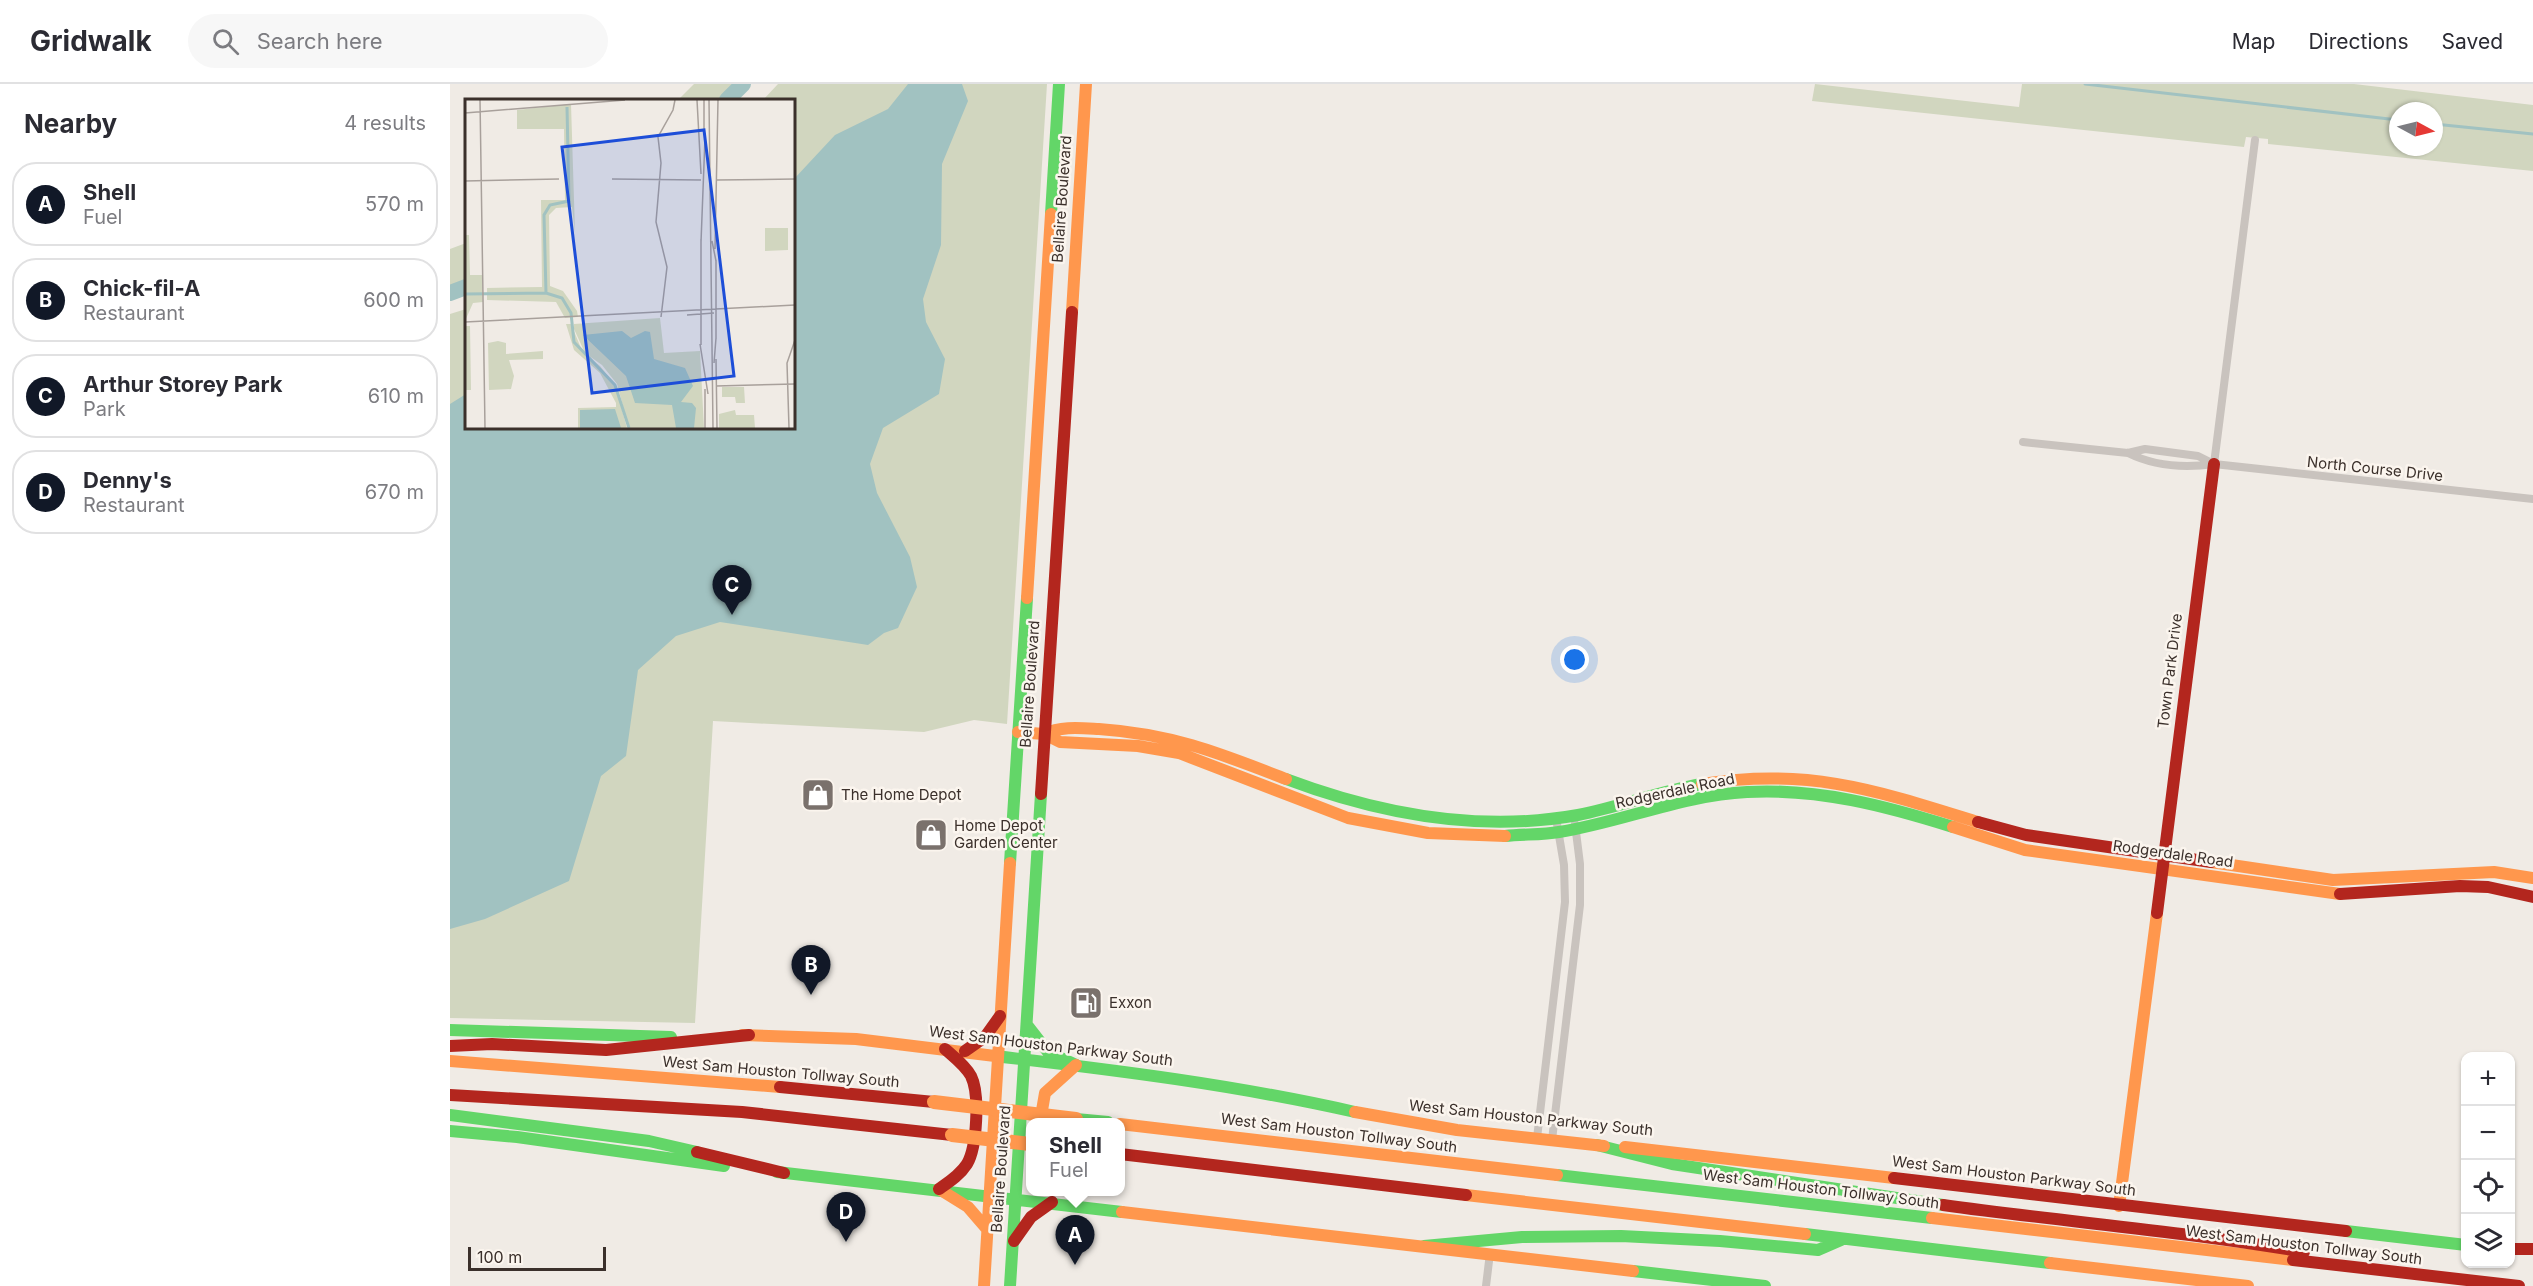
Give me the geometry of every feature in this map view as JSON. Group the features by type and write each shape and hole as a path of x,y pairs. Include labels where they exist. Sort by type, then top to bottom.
{"main road":[{"name":"Bellaire Boulevard","path":"984,1286 1059,84"},
{"name":"Bellaire Boulevard","path":"1010,1286 1086,84"},
{"path":"1044,329 1070,331"},
{"name":"Town Park Drive","path":"2119,1206 2214,465"},
{"name":"Rodgerdale Road","path":"1018,732 1044,734 1060,742 1161,749 1206,756 1352,803 1409,815 1558,825"},
{"name":"Rodgerdale Road","path":"1206,756 1286,796 1348,818 1404,830 1458,836 1575,823 1782,784 1836,781 1884,791 1996,835 2025,850 2333,880 2494,872 2533,878"},
{"path":"1834,796 1836,781"},
{"name":"Rodgerdale Road","path":"1782,784 1890,807 1996,835"},
{"path":"1348,818 1352,803"},
{"name":"Rodgerdale Road","path":"2163,863 2332,894 2460,886 2488,887 2533,897"},
{"path":"965,1051 985,1036 1001,1014"},
{"path":"1027,1025 1043,1048 1076,1065 1045,1093 1041,1104 1040,1118"},
{"name":"West Sam Houston Parkway South","path":"450,1030 534,1031 640,1037 829,1036 998,1055 1248,1089 1457,1130 1658,1149 2119,1206 2461,1244"},
{"path":"450,1046 492,1044 606,1050 749,1035"},
{"path":"939,1190 969,1161 976,1099 973,1081 966,1069 945,1049"},
{"name":"West Sam Houston Tollway South","path":"450,1061 831,1091 1068,1118"},
{"path":"450,1095 742,1112 1026,1144"},
{"path":"450,1115 648,1141 784,1173"},
{"name":"West Sam Houston Tollway South","path":"1125,1125 2519,1286"},
{"path":"450,1131 517,1137 704,1162 750,1171 990,1196 1053,1197 1069,1204 1765,1286"},
{"path":"1597,1145 1672,1164 2013,1215 2214,1236 2463,1280"},
{"path":"1125,1155 2248,1286"},
{"path":"939,1190 968,1207 987,1229"},
{"path":"1012,1243 1031,1217 1053,1197"},
{"path":"1424,1246 1471,1240 1624,1234 1818,1250 1843,1239"},
{"path":"2515,1249 2533,1249"}],"street":[{"name":"Town Park Drive","path":"2214,465 2255,140"},
{"name":"North Course Drive","path":"2023,442 2128,453 2145,449 2198,456 2214,465 2533,499"},
{"path":"1552,1140 1581,890 1575,823"},
{"path":"1537,1138 1565,890 1558,825"},
{"path":"1556,973 1572,975"},
{"path":"1486,1286 1490,1253"}],"green space":[{"path":"694,84 750,84 737,99 679,99"},
{"path":"778,84 1047,84 1007,724 974,720 924,732 713,721 695,1023 450,1018 450,314 465,309 465,429 795,429 795,99 764,99"},
{"path":"1815,84 2019,107 2022,84 2354,84 2533,105 2533,171 2268,144 2268,139 2246,137 2244,147 1812,101"},
{"path":"465,243 465,292 450,297 450,249"}],"water":[{"path":"908,84 962,84 968,101 942,164 941,245 923,299 926,322 945,359 939,394 883,428 870,464 877,493 910,557 917,587 898,628 884,633 868,645 720,622 676,636 638,670 626,756 601,776 569,881 485,919 450,929 450,404 465,395 465,429 795,429 795,178 835,135 888,109"}],"waterway":[{"path":"728,99 743,84"},
{"path":"2085,84 2389,119"},
{"path":"2443,125 2533,134"},
{"path":"450,293 465,287"}],"traffic: fast":[{"path":"1051,214 1059,84"},
{"path":"1010,863 1027,598"},
{"path":"1286,779 1393,811 1466,821 1503,822 1578,815 1702,784"},
{"path":"1505,836 1546,834 1583,828 1699,798 1773,791 1852,800 1953,827"},
{"path":"1010,1286 1041,794"},
{"path":"1027,1025 1048,1052 1076,1065"},
{"path":"450,1030 671,1037"},
{"path":"995,1056 1221,1086 1355,1112"},
{"path":"450,1115 649,1141 697,1152"},
{"path":"450,1131 517,1137 724,1166"},
{"path":"1597,1145 1672,1164 1943,1205"},
{"path":"777,1172 1122,1212"},
{"path":"1557,1175 1932,1218"},
{"path":"2346,1231 2461,1244"},
{"path":"1805,1234 2050,1263"},
{"path":"1424,1246 1522,1237 1621,1236 1720,1241 1818,1250 1841,1240"},
{"path":"1633,1271 1765,1286"}],"traffic: slow":[{"path":"1072,312 1086,84"},
{"path":"1027,598 1051,214"},
{"path":"1044,734 1078,728 1150,735 1217,753 1286,779"},
{"path":"1018,732 1044,734 1060,742 1138,746 1179,753 1348,818 1428,833 1505,836"},
{"path":"1702,784 1741,779 1810,780 1875,792 1978,822"},
{"path":"1953,827 2025,850 2340,894"},
{"path":"2211,862 2333,880 2494,872 2533,878"},
{"path":"984,1286 1010,863"},
{"path":"2119,1206 2157,913"},
{"path":"742,1035 856,1039 995,1056"},
{"path":"450,1061 780,1087"},
{"path":"1041,1118 1045,1093 1076,1065"},
{"path":"934,1102 1068,1118"},
{"path":"1355,1112 1457,1130 1604,1146"},
{"path":"1125,1125 1557,1175"},
{"path":"952,1135 1026,1144"},
{"path":"1625,1147 1894,1178"},
{"path":"939,1189 968,1207 987,1229"},
{"path":"1466,1195 1805,1234"},
{"path":"1122,1212 1633,1271"},
{"path":"1932,1218 2293,1260"},
{"path":"2050,1263 2248,1286"}],"traffic: jam":[{"path":"1041,794 1072,312"},
{"path":"2157,913 2214,464"},
{"path":"1978,822 2026,835 2211,862"},
{"path":"2340,894 2460,886 2488,887 2533,897"},
{"path":"965,1051 985,1037 1000,1016"},
{"path":"450,1046 492,1044 606,1050 749,1035"},
{"path":"939,1189 958,1175 967,1164 973,1146 976,1120 976,1095 971,1076 963,1065 945,1049"},
{"path":"780,1087 934,1102"},
{"path":"450,1095 742,1112 952,1135"},
{"path":"697,1152 784,1173"},
{"path":"1125,1155 1466,1195"},
{"path":"1894,1178 2346,1231"},
{"path":"1014,1241 1031,1217 1052,1202"},
{"path":"1943,1205 2214,1238 2304,1252"},
{"path":"2515,1249 2533,1249"},
{"path":"2293,1260 2519,1286"}],"place":[{"name":"Arthur Storey Park","path":"732,615"},
{"name":"The Home Depot","path":"818,795"},
{"name":"Home Depot Garden Center","path":"931,835"},
{"name":"Chick-fil-A","path":"811,995"},
{"name":"Exxon","path":"1086,1003"},
{"name":"Denny's","path":"846,1242"},
{"name":"Shell","path":"1075,1265"}]}
